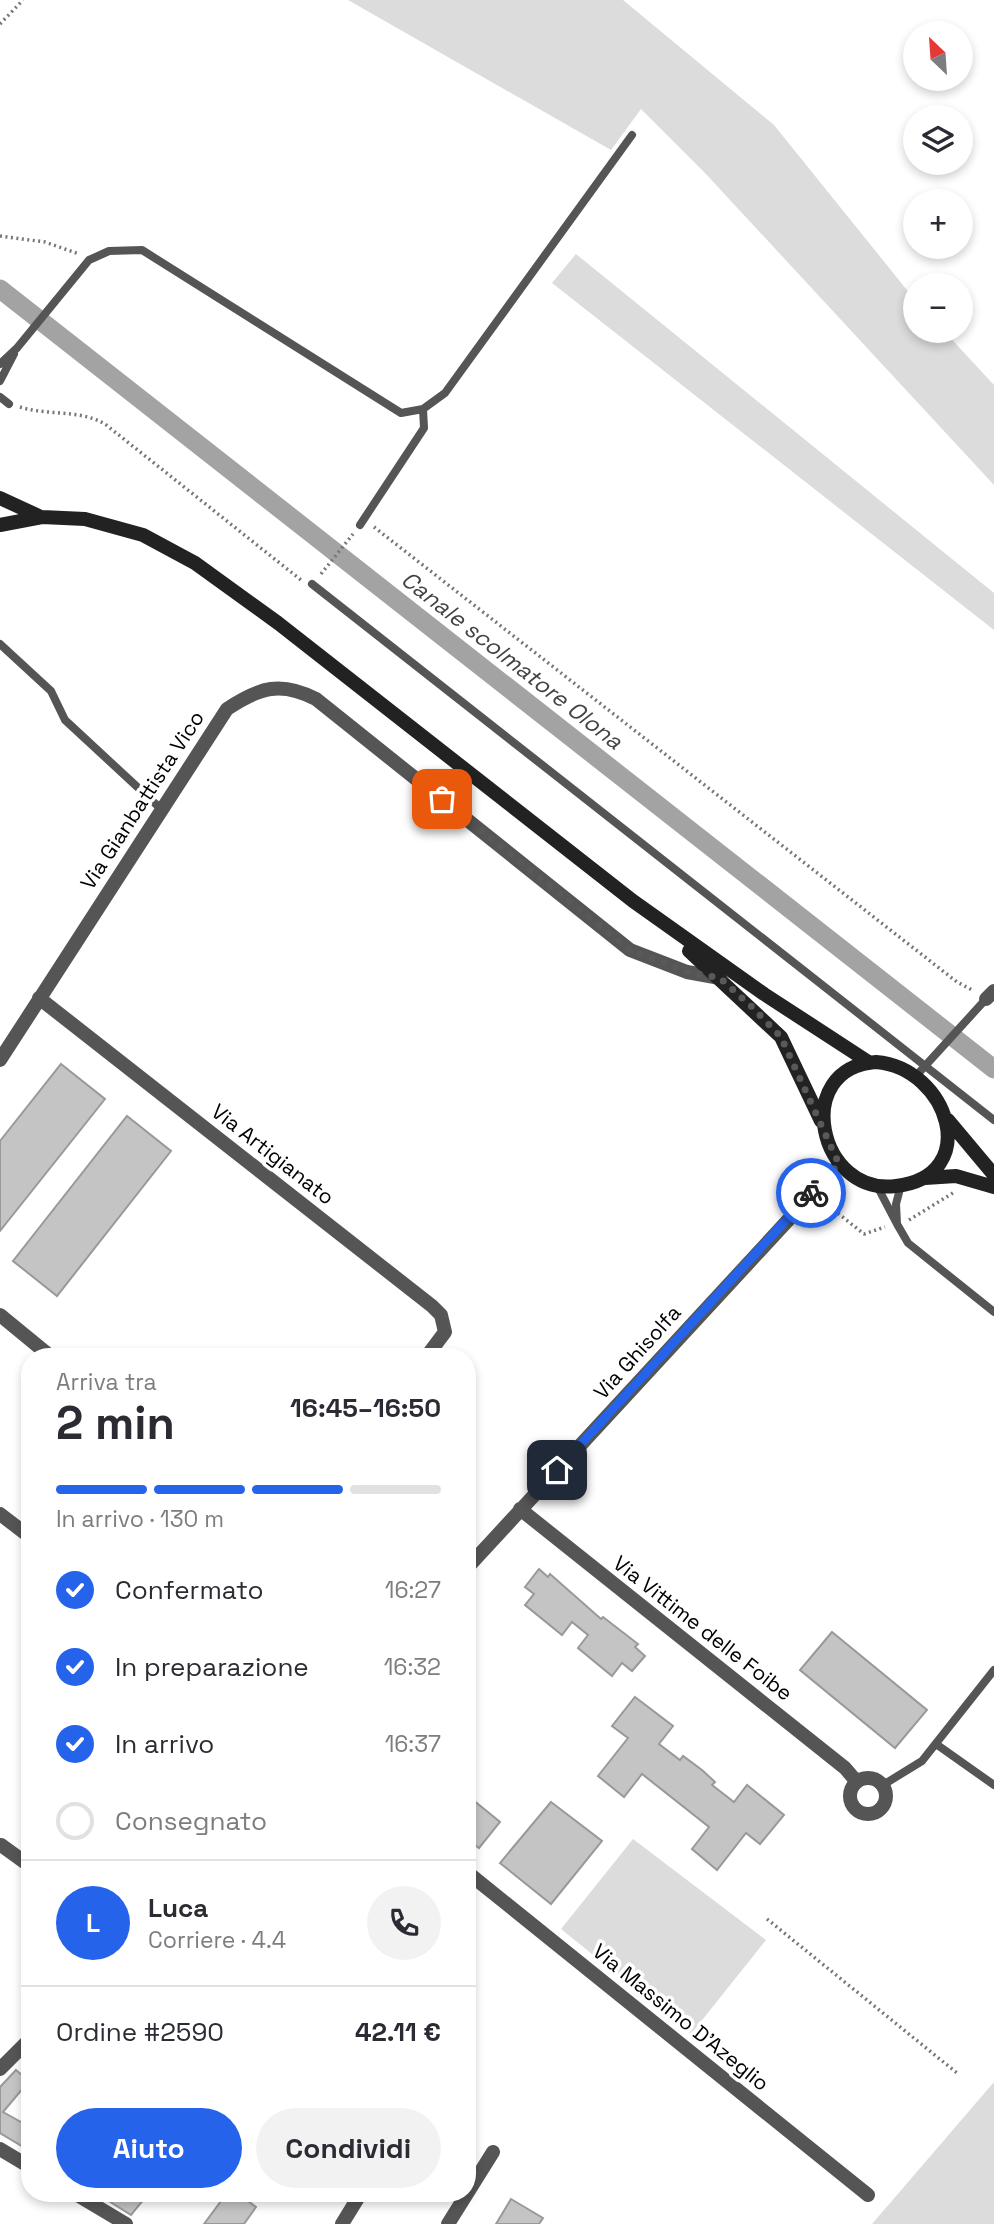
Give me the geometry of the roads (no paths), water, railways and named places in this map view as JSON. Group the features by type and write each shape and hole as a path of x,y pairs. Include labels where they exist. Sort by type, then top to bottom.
{"main road":[{"path":"0,498 42,517"},
{"path":"0,525 42,517 85,519 143,535 195,563 278,622 633,901 764,994 870,1063"},
{"path":"633,901 720,978 781,1037 839,1164 868,1183 901,1185 925,1178 956,1176 994,1187"},
{"path":"821,1121 827,1095 837,1081 852,1070 870,1063 887,1063 920,1072 948,1120 994,1175"},
{"path":"925,1178 941,1163 948,1143 948,1120"}],"street":[{"name":"Via Gianbattista Vico","path":"0,1060 160,808 228,709 247,695 271,687 296,689 316,699 630,950 687,972 720,978"},
{"name":"Via Artigianato","path":"40,998 432,1306 441,1315 445,1332 433,1348"},
{"name":"Via Ghisolfa","path":"476,1558 839,1164"},
{"path":"0,1315 40,1348"},
{"name":"Via Vittime delle Foibe","path":"520,1509 845,1768 857,1782"},
{"path":"0,1514 21,1530"},
{"path":"868,1778 883,1785 886,1796 882,1807 867,1814 852,1804 850,1792 857,1782 868,1778"},
{"path":"1,1845 21,1859"},
{"name":"Via Massimo D'Azeglio","path":"476,1879 868,2195"},
{"path":"0,2069 21,2048"},
{"path":"0,2149 21,2162"},
{"path":"476,2179 493,2152"},
{"path":"89,2202 126,2224"},
{"path":"341,2224 355,2202"},
{"path":"448,2224 462,2202"}],"lane":[{"path":"0,364 17,348 89,260 108,251 142,250 401,413 423,409 445,393 632,135"},
{"path":"0,381 17,348"},
{"path":"0,397 9,404"},
{"path":"360,525 424,428 423,409"},
{"path":"312,584 920,1072 994,1120"},
{"path":"0,644 51,691 65,720 160,808"},
{"path":"920,1072 990,995"},
{"path":"876,1184 908,1243 994,1312"},
{"path":"897,1224 896,1204 901,1185"},
{"path":"883,1785 922,1761 994,1670"},
{"path":"936,1744 994,1785"}],"waterway":[{"name":"Canale scolmatore Olona","path":"0,289 994,1069"}]}
